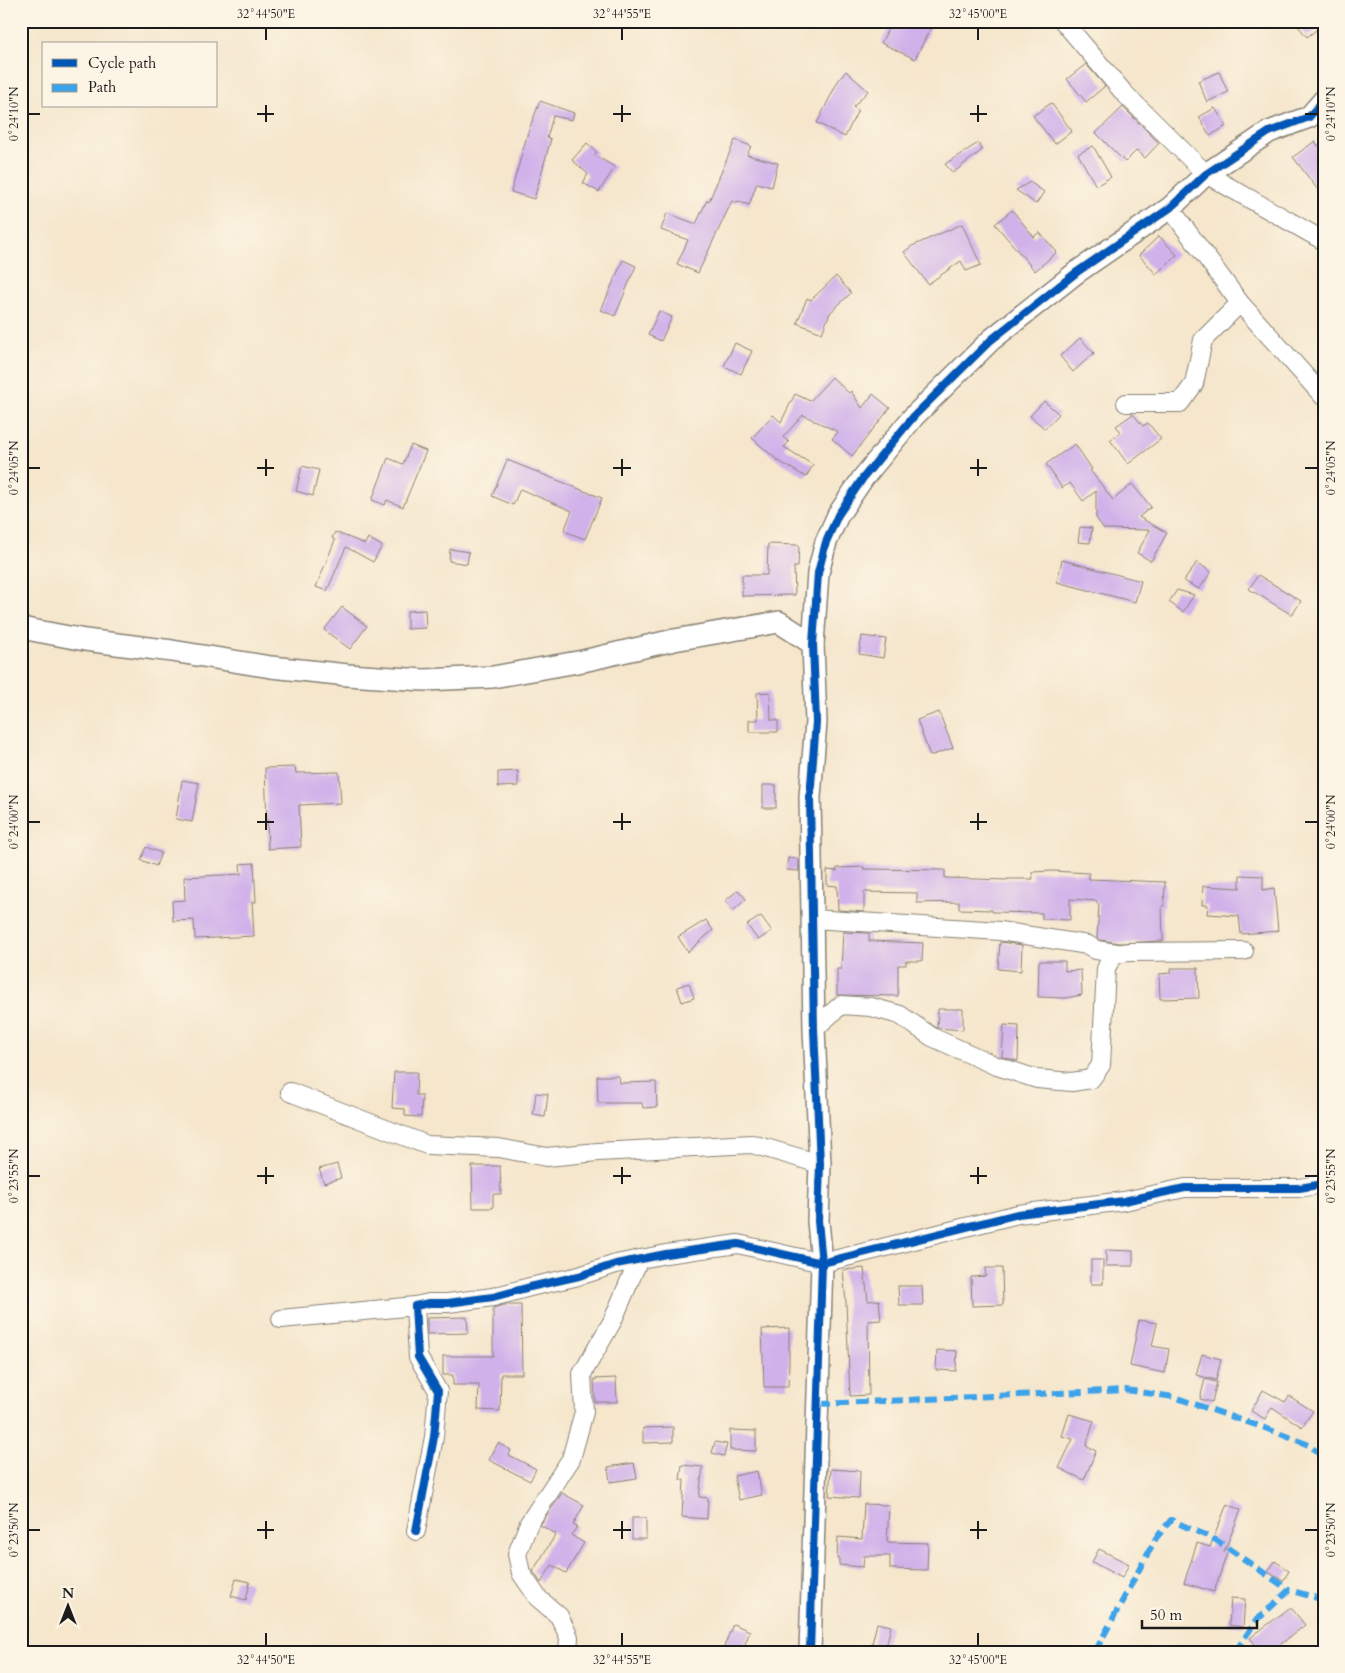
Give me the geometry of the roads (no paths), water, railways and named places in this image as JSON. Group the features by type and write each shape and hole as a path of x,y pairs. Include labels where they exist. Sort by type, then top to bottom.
{"street":[{"path":"1063,21 1124,93 1206,174 1324,241"},
{"path":"810,1652 822,1264 818,1221 820,1164 814,1030 810,797 816,722 813,644 818,573 826,542 838,515 864,478 914,416 991,340 1078,272 1170,208 1206,174 1269,132 1309,117 1324,100"},
{"path":"1170,208 1240,303 1324,397"},
{"path":"1126,403 1180,403 1194,384 1203,340 1240,303"},
{"path":"21,628 85,640 172,651 271,667 424,680 493,677 583,661 674,640 779,622 813,644"},
{"path":"813,919 1000,931 1088,945 1096,950 1117,953 1244,951"},
{"path":"814,1030 841,1005 871,1006 900,1016 932,1037 994,1065 1037,1079 1072,1082 1091,1079 1101,1065 1106,969 1110,958 1117,953"},
{"path":"290,1092 428,1145 499,1148 547,1157 598,1152 752,1144 820,1164"},
{"path":"281,1319 429,1303 448,1304 494,1297 579,1276 616,1264 666,1254 738,1244 822,1264 1018,1214 1124,1201 1185,1188 1299,1188 1324,1184"},
{"path":"568,1652 569,1637 559,1616 538,1598 525,1579 521,1573 517,1554 529,1524 571,1459 584,1412 582,1374 612,1322 640,1259"},
{"path":"415,1306 418,1357 438,1391 434,1437 416,1531"}]}
